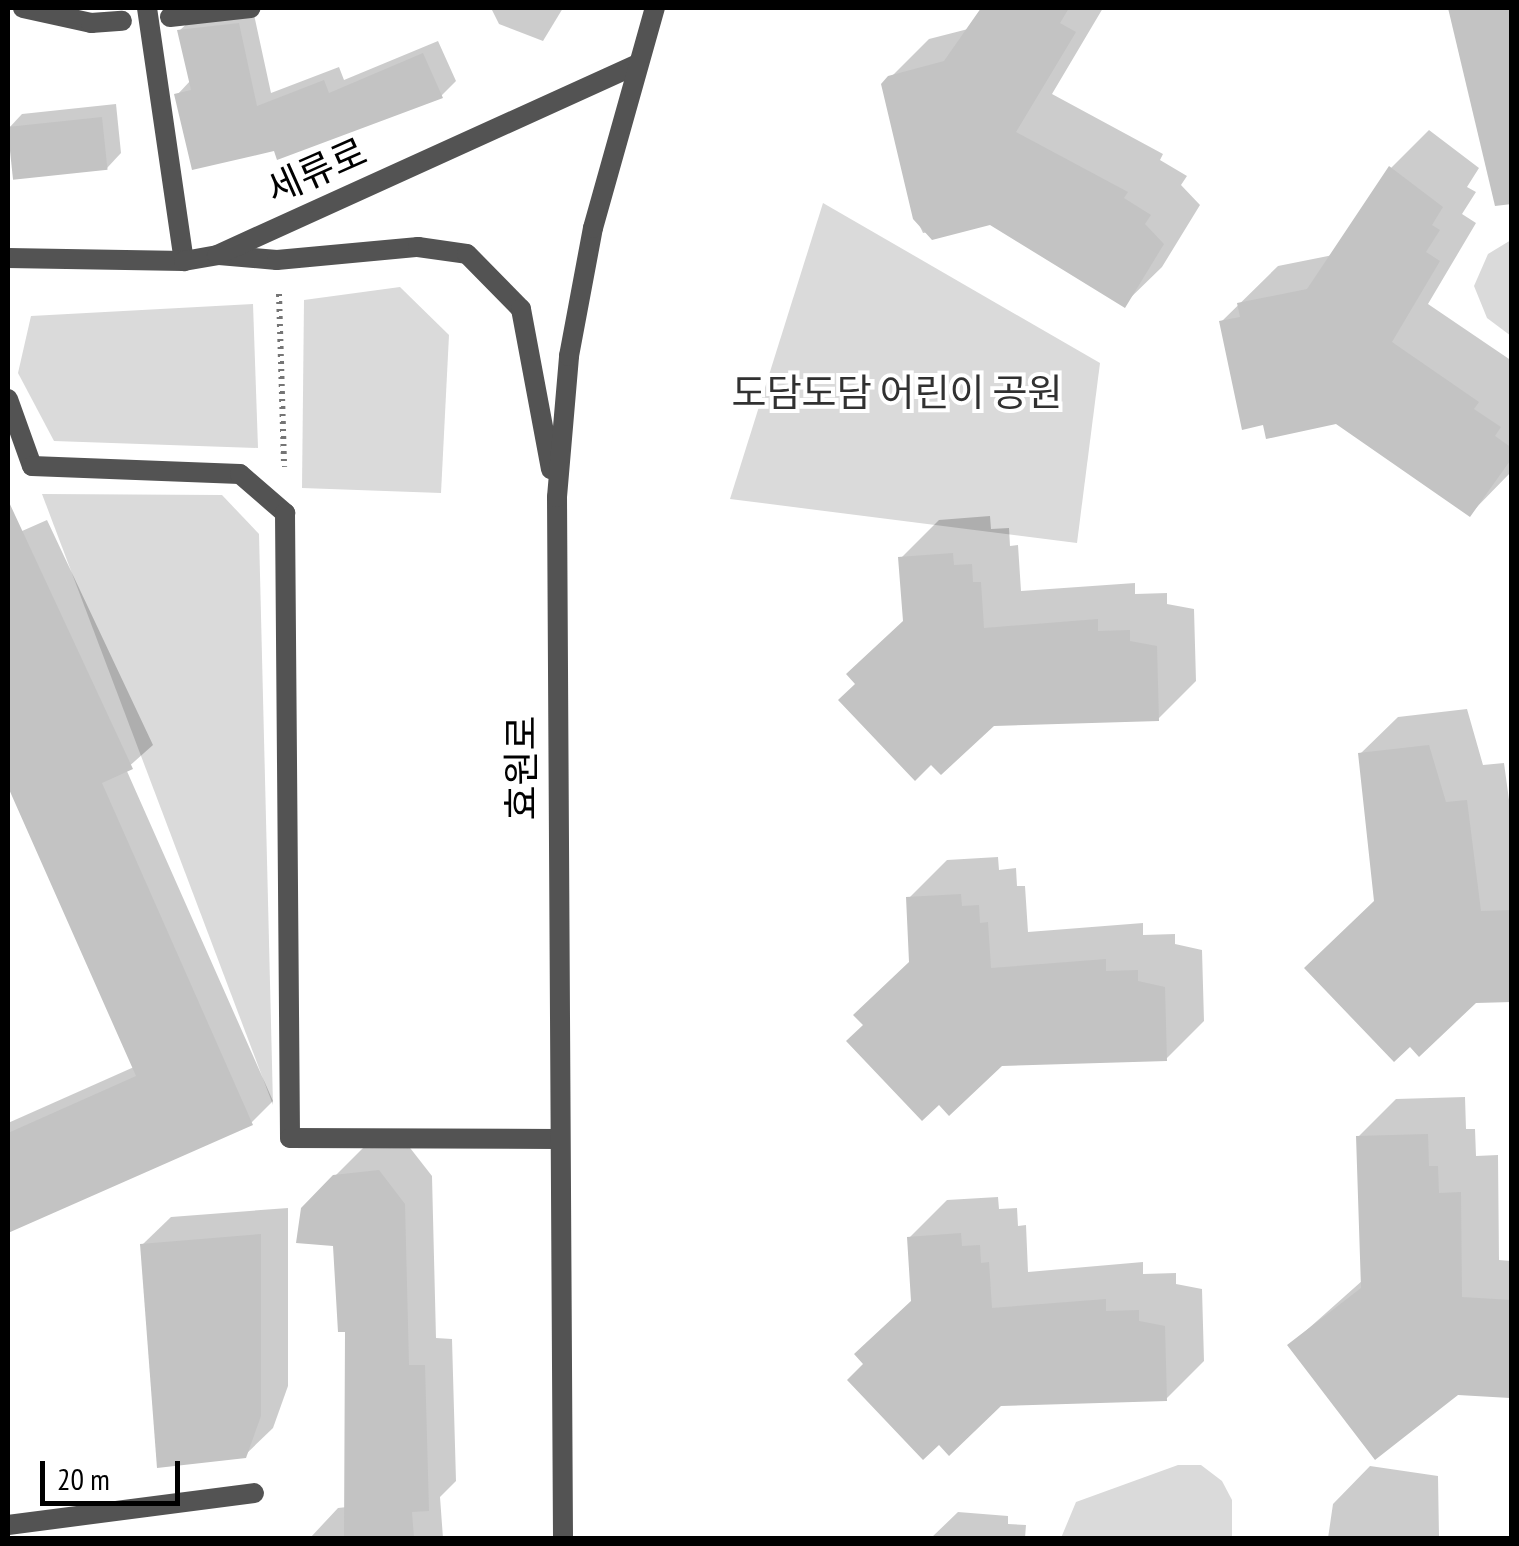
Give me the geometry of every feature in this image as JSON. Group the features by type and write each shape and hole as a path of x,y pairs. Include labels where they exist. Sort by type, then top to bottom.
{"street":[{"path":"24,8 91,23 122,20"},
{"path":"147,8 184,261"},
{"path":"170,17 251,8"},
{"name":"효원로","path":"563,1538 557,497 568,356 594,222 655,8"},
{"name":"세류로","path":"8,258 184,261 217,255 636,65"},
{"path":"217,255 277,260 431,248 468,254 485,266 521,308 528,329 557,497"},
{"path":"8,399 32,466 240,474 285,513 290,1138 558,1139"},
{"path":"8,1524 254,1493"}],"path":[{"path":"278,277 285,513"}],"green space":[{"name":"도담도담 어린이 공원","path":"823,203 1100,363 1077,543 730,499"},
{"path":"1512,240 1511,336 1487,318 1474,286 1488,254"},
{"path":"400,287 449,335 441,493 302,488 304,300"},
{"path":"253,304 258,448 54,441 18,373 31,316"},
{"path":"42,494 222,495 259,534 273,1105"},
{"path":"1178,1465 1201,1465 1222,1481 1232,1500 1232,1538 1061,1538 1076,1502"}],"building":[{"path":"981,8 1069,8 1060,23 1076,32 1016,132 1128,192 1124,198 1151,215 1145,224 1164,244 1125,308 990,225 932,240 913,219 881,84 888,76 944,61"},
{"path":"1448,8 1512,8 1512,204 1495,206"},
{"path":"239,23 257,106 324,80 329,93 423,53 443,98 277,160 274,151 192,170 174,94 191,90 177,30"},
{"path":"102,117 108,170 13,180 8,127"},
{"path":"1389,166 1443,207 1432,225 1440,230 1426,252 1440,261 1392,342 1479,402 1474,409 1501,427 1495,436 1512,448 1512,458 1470,517 1336,424 1266,439 1263,425 1242,430 1219,321 1240,317 1237,303 1307,289"},
{"path":"8,500 133,769 102,783 253,1125 8,1233 8,1133 136,1076 8,787"},
{"path":"953,553 954,565 972,564 973,582 981,582 984,628 1098,619 1098,631 1130,630 1130,641 1157,646 1159,721 994,726 941,775 931,765 915,781 838,700 855,684 846,674 903,621 898,557"},
{"path":"1429,745 1446,802 1467,800 1481,911 1512,910 1512,1002 1476,1003 1419,1057 1410,1047 1394,1062 1304,968 1374,901 1358,753"},
{"path":"961,894 962,906 979,905 980,923 988,922 991,968 1106,959 1106,971 1138,970 1138,981 1165,987 1167,1061 1002,1066 949,1116 939,1105 922,1121 846,1041 863,1025 853,1015 909,962 906,897"},
{"path":"1428,1134 1429,1166 1438,1166 1439,1193 1461,1192 1462,1297 1512,1300 1510,1398 1458,1395 1375,1460 1287,1345 1361,1288 1356,1136"},
{"path":"379,1170 405,1204 409,1365 425,1365 429,1511 412,1512 414,1538 344,1538 345,1332 338,1332 333,1246 296,1243 301,1208 333,1175"},
{"path":"961,1233 962,1246 980,1245 981,1263 989,1262 992,1308 1106,1299 1106,1311 1139,1310 1139,1321 1165,1326 1167,1401 1001,1406 949,1456 939,1445 923,1460 847,1380 863,1364 854,1354 911,1301 907,1237"},
{"path":"261,1234 261,1416 246,1458 157,1468 140,1244"}]}
